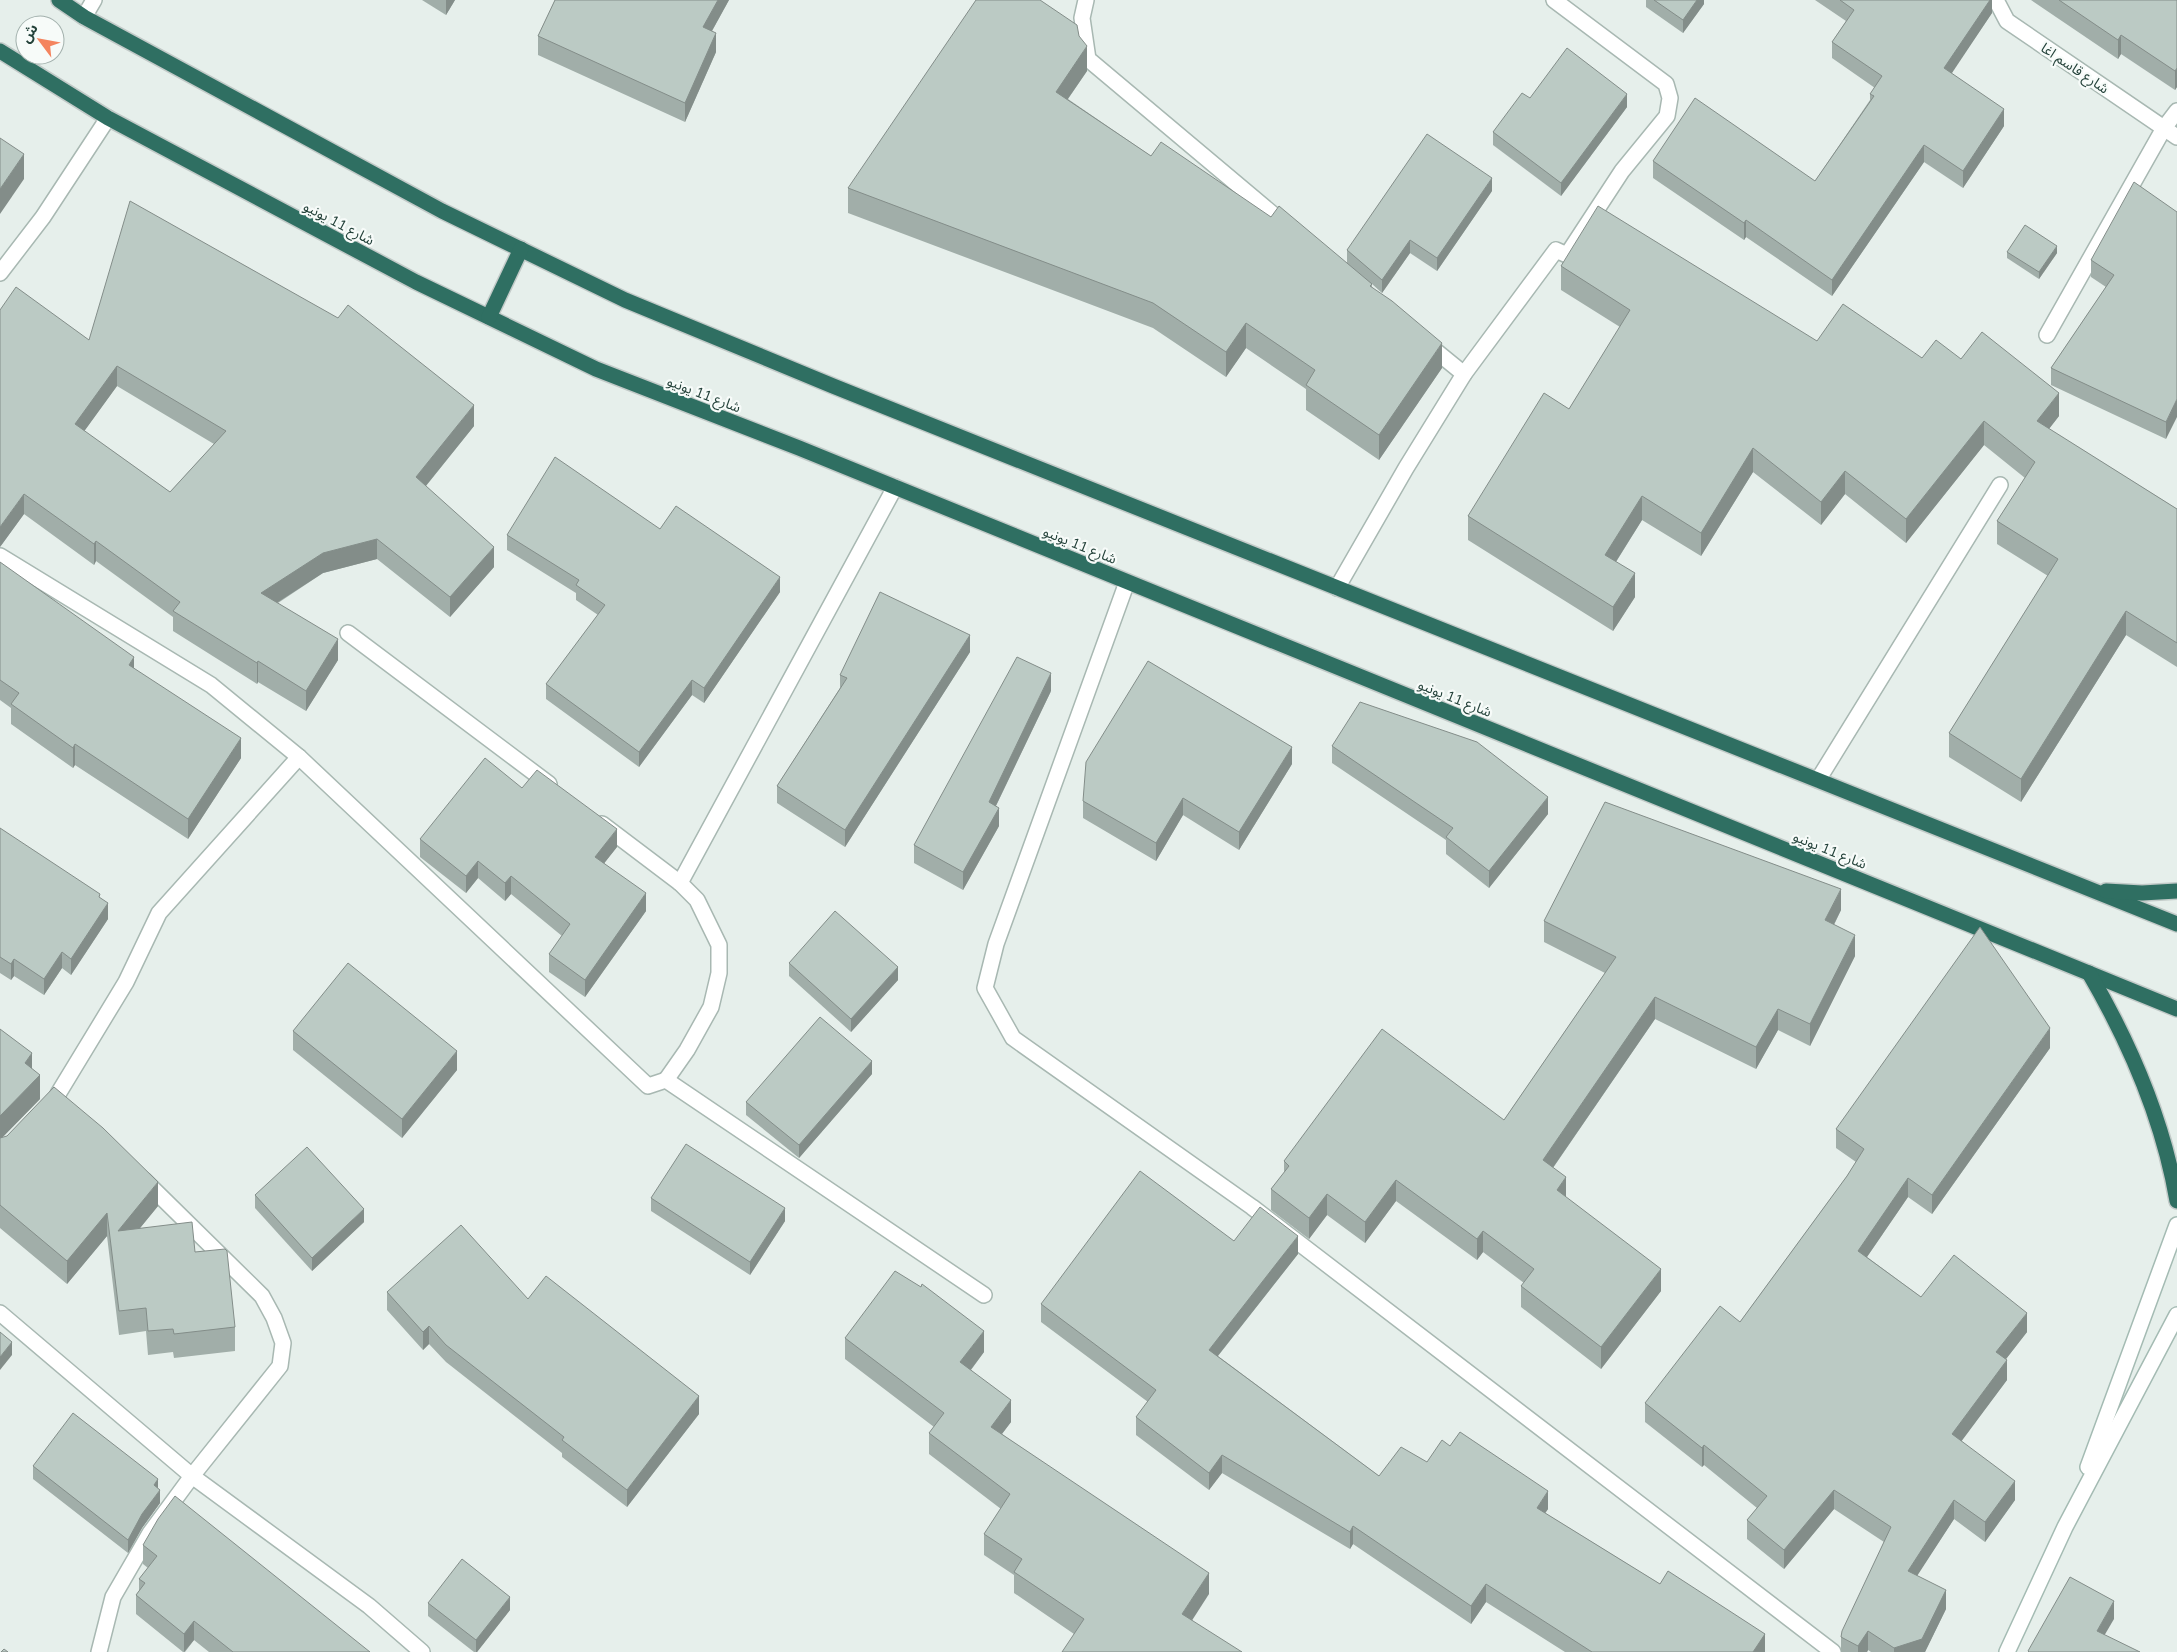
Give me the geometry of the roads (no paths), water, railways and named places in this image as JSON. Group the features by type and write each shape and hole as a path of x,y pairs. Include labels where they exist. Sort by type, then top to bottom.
{"highway":[{"path":"58,0 84,17 442,211 625,300 742,349 2177,924"},
{"name":"شارع 11 يونيو","path":"0,50 108,118 416,282 596,369 895,488 2177,1009"},
{"path":"489,317 521,249"},
{"path":"2094,890 2142,893 2177,891"},
{"path":"2089,973 2127,1042 2148,1090 2164,1140 2177,1201"}],"street":[{"path":"84,17 94,0"},
{"path":"1086,0 1082,18 1088,59 1303,239"},
{"path":"1337,588 1406,468 1464,374 1556,250 1567,255 1622,171 1667,116 1670,108 1670,98 1666,84 1554,0"},
{"name":"شارع قاسم اغا","path":"1996,0 2007,21 2171,133"},
{"path":"2047,335 2171,133 2177,111"},
{"path":"0,273 43,217 108,118"},
{"path":"1418,336 1464,374"},
{"path":"1818,780 2000,485"},
{"path":"680,883 895,488"},
{"path":"0,556 211,685 299,757 648,1086 666,1080 687,1050 711,1006 719,973 718,945 697,900 680,883 593,818"},
{"path":"1127,582 996,944 985,988 1013,1038 1252,1207 1833,1652"},
{"path":"348,633 562,794"},
{"path":"45,1107 61,1098 126,982 159,913 299,757"},
{"path":"666,1080 984,1295"},
{"path":"99,1652 113,1597 150,1533 192,1476 280,1366 283,1344 274,1318 262,1296 135,1171"},
{"path":"2065,1527 2177,1225"},
{"path":"0,1313 192,1476 369,1606 422,1652"},
{"path":"2007,1652 2065,1527 2177,1315"}]}
